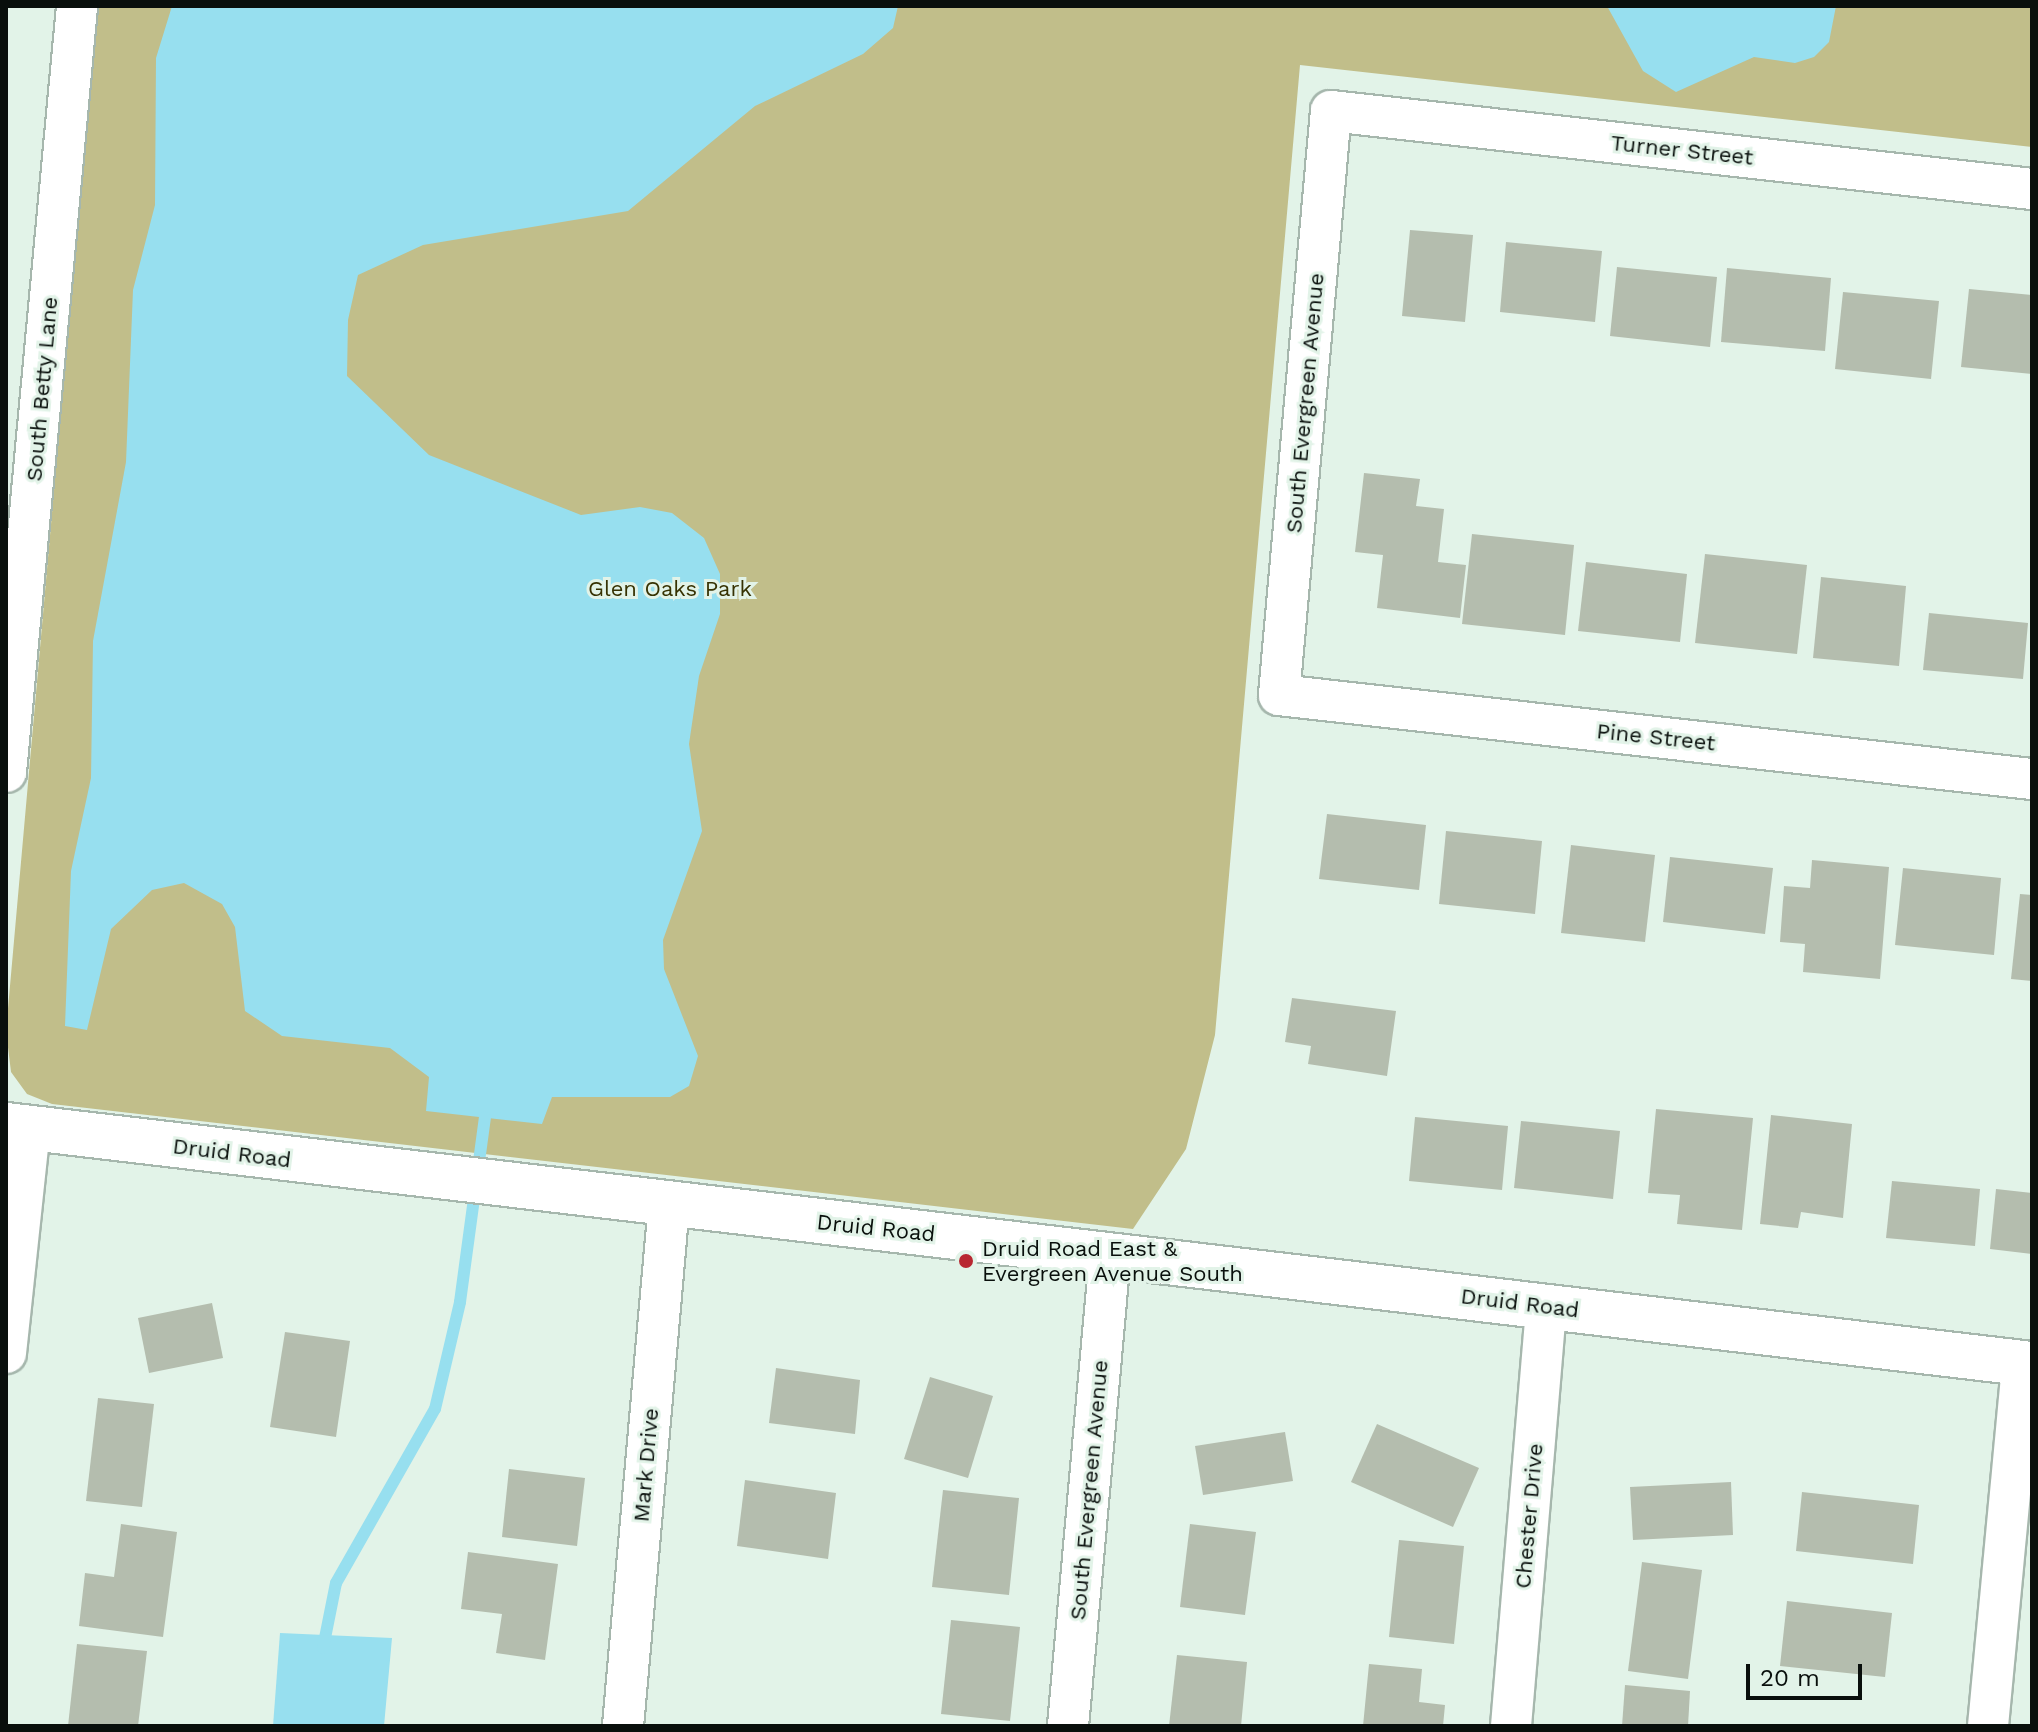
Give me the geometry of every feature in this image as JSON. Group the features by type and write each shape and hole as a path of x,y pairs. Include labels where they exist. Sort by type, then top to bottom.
{"street":[{"name":"South Betty Lane","path":"6,772 77,6"},
{"name":"Turner Street","path":"1331,111 2032,189"},
{"name":"South Evergreen Avenue","path":"1279,695 1331,111"},
{"name":"Pine Street","path":"1279,695 2032,779"},
{"name":"Druid Road","path":"18,1126 388,1173 2027,1363"},
{"path":"6,1353 18,1126"},
{"name":"Mark Drive","path":"623,1726 669,1204"},
{"name":"South Evergreen Avenue","path":"1068,1726 1110,1255"},
{"name":"Chester Drive","path":"1511,1726 1546,1306"},
{"path":"1988,1726 2027,1363"}],"green space":[{"name":"Glen Oaks Park","path":"97,6 2032,6 2032,147 1300,65 1215,1035 1186,1149 1133,1229 52,1104 27,1094 11,1072 6,1031"}],"water":[{"path":"172,6 898,6 893,28 863,54 755,106 628,211 423,245 358,275 348,320 347,376 429,455 581,515 640,507 672,513 704,538 720,574 720,614 699,676 689,744 702,831 663,940 664,969 698,1056 689,1086 670,1097 552,1097 542,1124 426,1111 429,1077 390,1048 282,1036 245,1011 235,927 222,904 184,883 152,890 111,929 87,1030 65,1026 71,871 91,778 93,641 126,462 133,290 155,205 156,58"},
{"path":"1607,6 1836,6 1829,42 1814,57 1795,63 1754,57 1676,92 1643,71"},
{"path":"280,1633 392,1638 384,1726 273,1726"}],"building":[{"path":"1410,230 1473,235 1465,322 1402,316"},
{"path":"1506,242 1602,251 1595,322 1500,312"},
{"path":"1617,267 1717,277 1710,347 1610,336"},
{"path":"1727,268 1831,278 1825,351 1721,342"},
{"path":"1969,289 2032,295 2032,374 1961,367"},
{"path":"1843,292 1939,301 1931,379 1835,369"},
{"path":"1364,473 1420,479 1416,506 1444,509 1438,562 1466,565 1460,618 1377,608 1383,555 1355,552"},
{"path":"1472,534 1574,545 1565,635 1462,624"},
{"path":"1705,554 1807,565 1797,654 1695,643"},
{"path":"1586,562 1687,574 1680,642 1578,631"},
{"path":"1821,577 1906,586 1899,666 1813,658"},
{"path":"1929,613 2028,623 2023,679 1923,670"},
{"path":"1327,814 1426,825 1419,890 1319,879"},
{"path":"1446,831 1542,841 1535,914 1439,904"},
{"path":"1571,845 1655,855 1645,942 1561,933"},
{"path":"1670,857 1773,868 1765,934 1663,922"},
{"path":"1812,860 1889,867 1880,979 1803,972 1805,944 1780,942 1784,886 1810,888"},
{"path":"1903,868 2001,878 1994,955 1895,945"},
{"path":"2020,894 2032,895 2032,981 2011,979"},
{"path":"1292,998 1396,1011 1387,1076 1308,1064 1311,1046 1285,1042"},
{"path":"1656,1109 1753,1118 1742,1230 1677,1224 1680,1195 1648,1193"},
{"path":"1771,1115 1852,1124 1843,1218 1801,1212 1798,1228 1760,1224"},
{"path":"1415,1117 1508,1126 1502,1190 1409,1181"},
{"path":"1521,1121 1620,1131 1613,1199 1514,1188"},
{"path":"1892,1181 1980,1189 1975,1246 1886,1238"},
{"path":"1996,1189 2032,1193 2032,1254 1990,1249"},
{"path":"212,1303 223,1358 149,1373 138,1318"},
{"path":"285,1332 350,1341 336,1437 270,1427"},
{"path":"776,1368 860,1380 855,1434 769,1423"},
{"path":"930,1377 993,1396 968,1478 904,1459"},
{"path":"98,1398 154,1404 142,1507 86,1501"},
{"path":"1377,1424 1479,1468 1453,1527 1351,1482"},
{"path":"1285,1432 1293,1481 1203,1495 1195,1446"},
{"path":"509,1469 585,1478 577,1546 502,1537"},
{"path":"745,1480 836,1493 828,1559 737,1546"},
{"path":"1731,1482 1733,1535 1633,1540 1630,1487"},
{"path":"943,1490 1019,1498 1009,1595 932,1587"},
{"path":"1802,1492 1919,1505 1913,1564 1796,1551"},
{"path":"121,1524 177,1532 163,1637 79,1626 85,1573 114,1577"},
{"path":"1190,1524 1256,1532 1245,1615 1180,1607"},
{"path":"1399,1540 1464,1546 1454,1644 1389,1637"},
{"path":"468,1552 558,1564 545,1660 496,1653 502,1614 461,1609"},
{"path":"1642,1562 1702,1570 1688,1679 1628,1671"},
{"path":"1787,1601 1892,1613 1885,1677 1780,1666"},
{"path":"951,1620 1020,1627 1010,1721 941,1714"},
{"path":"77,1644 147,1651 138,1726 68,1726"},
{"path":"1177,1655 1247,1662 1241,1726 1169,1726"},
{"path":"1369,1664 1422,1669 1419,1702 1445,1705 1443,1726 1363,1726"},
{"path":"1625,1685 1690,1691 1688,1726 1622,1726"}],"waterway":[{"path":"323,1648 336,1583 435,1409 460,1302 485,1118"}],"place":[{"name":"Druid Road East & Evergreen Avenue South","path":"966,1261"}]}
